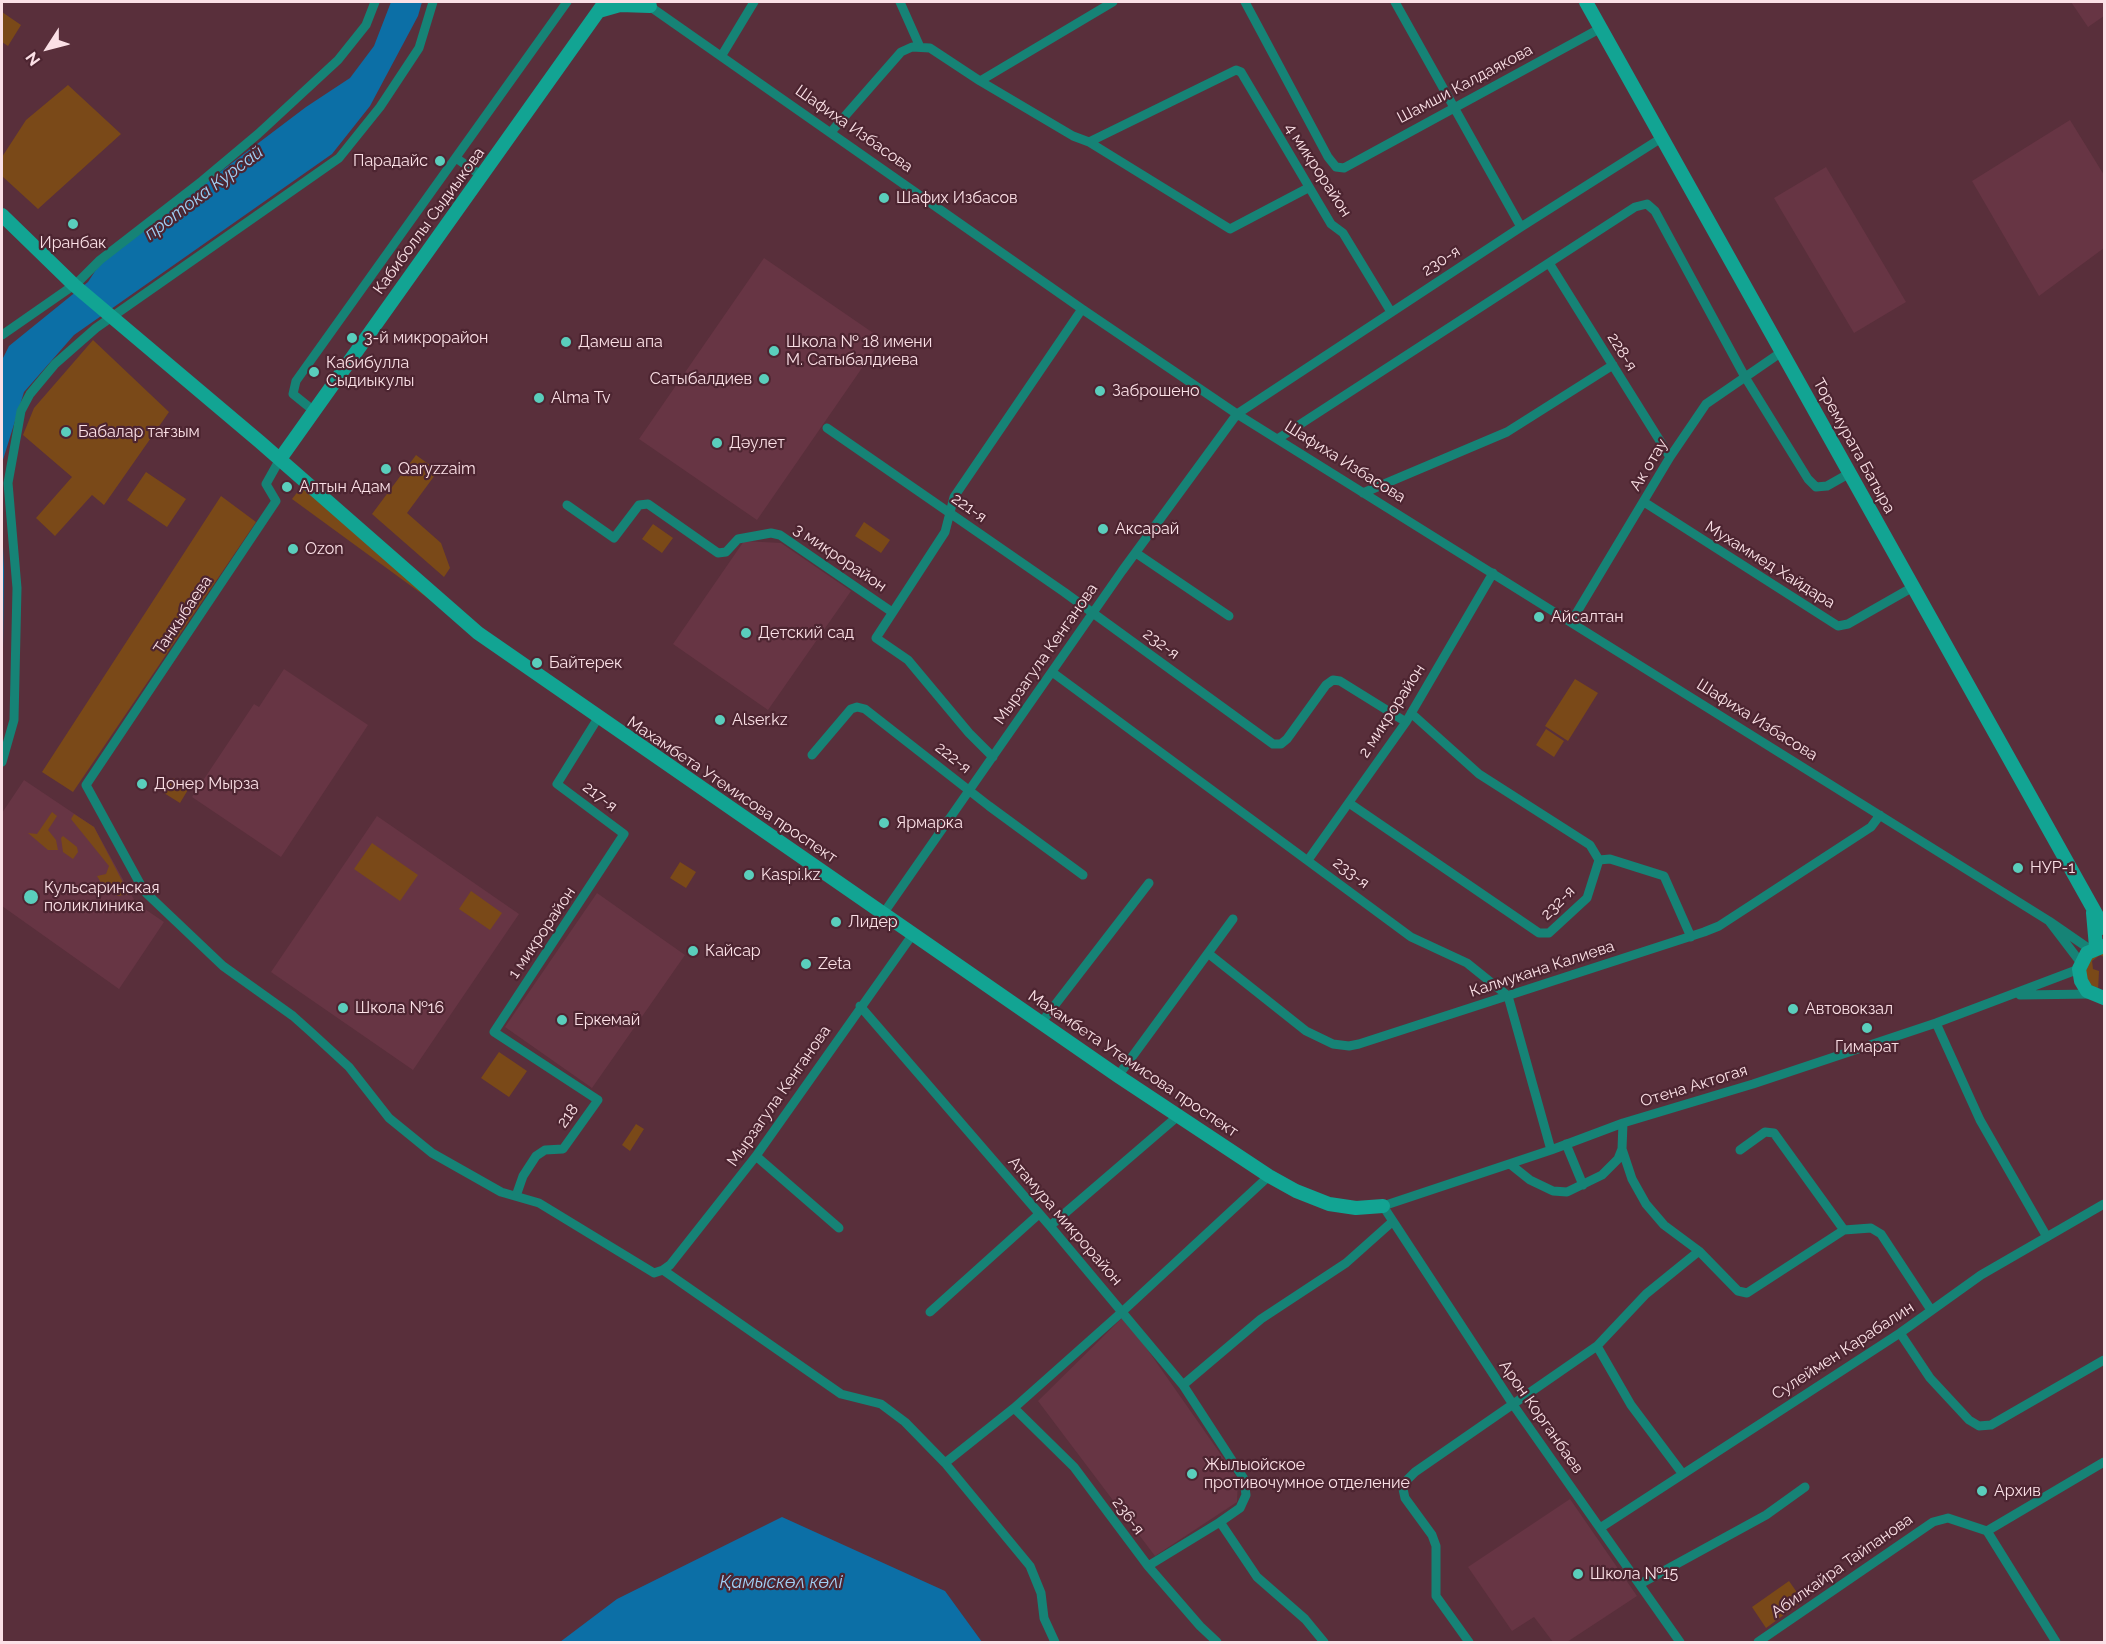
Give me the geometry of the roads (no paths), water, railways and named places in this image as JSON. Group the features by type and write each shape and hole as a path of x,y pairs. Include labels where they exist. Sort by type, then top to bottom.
{"street":[{"path":"2,335 76,283 100,260 210,175 338,60 366,25 375,2"},
{"path":"2,762 14,720 17,588 8,483 21,411 30,394 55,364 112,318 339,158 380,106 420,48 433,2"},
{"path":"314,411 292,394 296,381 567,2"},
{"path":"722,55 754,2"},
{"path":"900,2 920,46"},
{"path":"980,81 1113,2"},
{"name":"Шамши Калдаякова","path":"1245,2 1328,157 1336,167 1344,168 1601,28"},
{"path":"1395,2 1521,227"},
{"name":"Торемурата Батыра","path":"1586,2 2104,928"},
{"path":"602,6 646,3"},
{"name":"Шафиха Избасова","path":"646,3 1082,309 1238,414 2049,921 2097,947"},
{"name":"Кабиболлы Сыдиыкова","path":"280,459 602,6"},
{"path":"831,132 901,52 920,46 930,48 980,81 1073,136 1089,142 1230,229 1308,188"},
{"name":"4 микрорайон","path":"1089,142 1230,72 1236,70 1241,72 1308,188 1331,224 1343,233 1391,312"},
{"name":"230-я","path":"1238,414 1521,227 1663,137"},
{"path":"456,158 482,176"},
{"path":"1279,438 1635,207 1647,204 1655,211 1745,377 1808,479 1816,487 1827,486 1851,473"},
{"name":"Махамбета Утемисова проспект","path":"2,215 112,318 280,459 478,633 1118,1076 1269,1176 1296,1191 1329,1204 1356,1208 1383,1206"},
{"name":"228-я","path":"1549,263 1670,457"},
{"path":"993,757 969,733 908,660 876,638 945,532 948,512 954,497 1082,309"},
{"name":"Ак отау","path":"1571,622 1670,457 1706,404 1783,351"},
{"path":"1363,493 1507,432 1613,365"},
{"name":"Мырзагула Кенганова","path":"883,914 1136,553 1238,414"},
{"name":"221-я","path":"827,428 1094,613"},
{"name":"Танкыбаева","path":"280,459 266,484 276,501 86,785 144,891 223,966 293,1016 349,1067 389,1118 432,1153 467,1176 501,1192 516,1196"},
{"name":"Мухаммед Хайдара","path":"1644,502 1838,626 1848,624 1913,587"},
{"name":"3 микрорайон","path":"567,506 614,538 639,505 648,504 718,553 726,552 738,538 771,533 780,535 892,612"},
{"path":"1136,553 1229,616"},
{"name":"2 микрорайон","path":"1308,860 1408,718 1493,573"},
{"name":"232-я","path":"1094,613 1273,744 1281,744 1287,739 1326,685 1333,680 1340,681 1408,718 1479,774 1590,844 1599,860 1587,898 1544,934 1349,802"},
{"name":"233-я","path":"1052,672 1411,937 1467,963 1508,996"},
{"name":"222-я","path":"812,755 851,709 858,707 865,709 1083,875"},
{"name":"217-я","path":"598,718 557,784 624,834"},
{"name":"Калмукана Калиева","path":"1209,954 1306,1031 1333,1044 1349,1046 1691,937 1719,926 1871,827 1880,815"},
{"name":"1 микрорайон","path":"598,1100 494,1032 624,834"},
{"path":"1599,860 1610,859 1664,876 1691,937"},
{"path":"1041,1023 1149,883"},
{"path":"2080,966 2097,947 2092,908"},
{"path":"1118,1076 1233,919"},
{"path":"2049,921 2080,966 2081,981 2100,998"},
{"name":"Мырзагула Кенганова","path":"663,1270 670,1265 756,1156 913,934"},
{"name":"Отена Актогая","path":"1383,1206 1551,1150 1623,1123 1753,1084 1936,1023 2014,995 2080,966"},
{"name":"Отена Актогая","path":"2014,995 2100,998"},
{"path":"1508,996 1551,1150"},
{"name":"Атамура микрорайон","path":"860,1006 1123,1311 1183,1385 1244,1479 1246,1495 1240,1508 1148,1566"},
{"path":"1936,1023 1980,1120 2047,1237"},
{"name":"218","path":"516,1196 523,1176 536,1156 545,1150 562,1149 598,1100"},
{"path":"1050,1226 1178,1116"},
{"path":"1623,1123 1622,1149 1632,1179 1646,1204 1664,1225 1699,1251 1738,1291 1747,1293 1844,1230 1871,1228 1881,1234 1930,1310"},
{"path":"1740,1150 1765,1132 1774,1133 1844,1230"},
{"path":"1566,1144 1583,1185"},
{"path":"1510,1164 1530,1180 1553,1191 1567,1192 1583,1185 1613,1165 1622,1149"},
{"path":"756,1156 839,1228"},
{"path":"945,1462 1014,1408 1269,1176"},
{"path":"516,1196 539,1203 654,1272 663,1270 841,1394 881,1404 904,1422 945,1462 1030,1566 1041,1593 1044,1618 1055,1642"},
{"name":"Сулеймен Карабалин","path":"1600,1528 1900,1333 1980,1275 2104,1203"},
{"name":"Арон Корганбаев","path":"1383,1206 1514,1406 1680,1642"},
{"path":"930,1312 1039,1214"},
{"path":"1183,1385 1261,1320 1346,1263 1392,1222"},
{"path":"1469,1642 1436,1596 1436,1546 1432,1535 1406,1498 1403,1488 1415,1472 1514,1406 1596,1346 1646,1294 1699,1251"},
{"path":"1900,1333 1930,1378 1969,1420 1979,1426 1991,1425 2104,1360"},
{"path":"1596,1346 1631,1405 1682,1473"},
{"name":"236-я","path":"1014,1408 1074,1467 1148,1566 1200,1626 1217,1642"},
{"path":"2056,1642 1987,1531 2104,1462"},
{"path":"1640,1584 1767,1515 1804,1487"},
{"name":"Абилкайра Тайпанова","path":"1758,1642 1933,1522 1948,1518 1987,1531"},
{"path":"1220,1522 1257,1577 1305,1619 1324,1642"}],"water":[{"name":"протока Курсай","path":"391,2 422,2 418,16 370,106 332,154 74,335 24,392 2,463 2,360 9,346 88,282 101,262 306,107 350,78 374,46"},
{"path":"2,521 4,571 2,725"},
{"name":"Қамыскөл көлі","path":"782,1517 945,1591 982,1642 560,1642 617,1599"}],"place":[{"name":"Парадайс","path":"440,161"},
{"name":"Шафих Избасов","path":"884,198"},
{"name":"Иранбак","path":"73,224"},
{"name":"3-й микрорайон","path":"352,338"},
{"name":"Дамеш апа","path":"566,342"},
{"name":"Школа № 18 имени М. Сатыбалдиева","path":"774,351"},
{"name":"Кабибулла Сыдиыкулы","path":"314,372"},
{"name":"Сатыбалдиев","path":"764,379"},
{"name":"Заброшено","path":"1100,391"},
{"name":"Alma Tv","path":"539,398"},
{"name":"Бабалар тағзым","path":"66,432"},
{"name":"Дәулет","path":"717,443"},
{"name":"Qaryzzaim","path":"386,469"},
{"name":"Алтын Адам","path":"287,487"},
{"name":"Аксарай","path":"1103,529"},
{"name":"Ozon","path":"293,549"},
{"name":"Айсалтан","path":"1539,617"},
{"name":"Детский сад","path":"746,633"},
{"name":"Байтерек","path":"537,663"},
{"name":"Alser.kz","path":"720,720"},
{"name":"Донер Мырза","path":"142,784"},
{"name":"Ярмарка","path":"884,823"},
{"name":"НУР-1","path":"2018,868"},
{"name":"Kaspi.kz","path":"749,875"},
{"name":"Кульсаринская поликлиника","path":"31,897"},
{"name":"Лидер","path":"836,922"},
{"name":"Кайсар","path":"693,951"},
{"name":"Zeta","path":"806,964"},
{"name":"Школа №16","path":"343,1008"},
{"name":"Автовокзал","path":"1793,1009"},
{"name":"Еркемай","path":"562,1020"},
{"name":"Гимарат","path":"1867,1028"},
{"name":"Жылыойское противочумное отделение","path":"1192,1474"},
{"name":"Архив","path":"1982,1491"},
{"name":"Школа №15","path":"1578,1574"}]}
